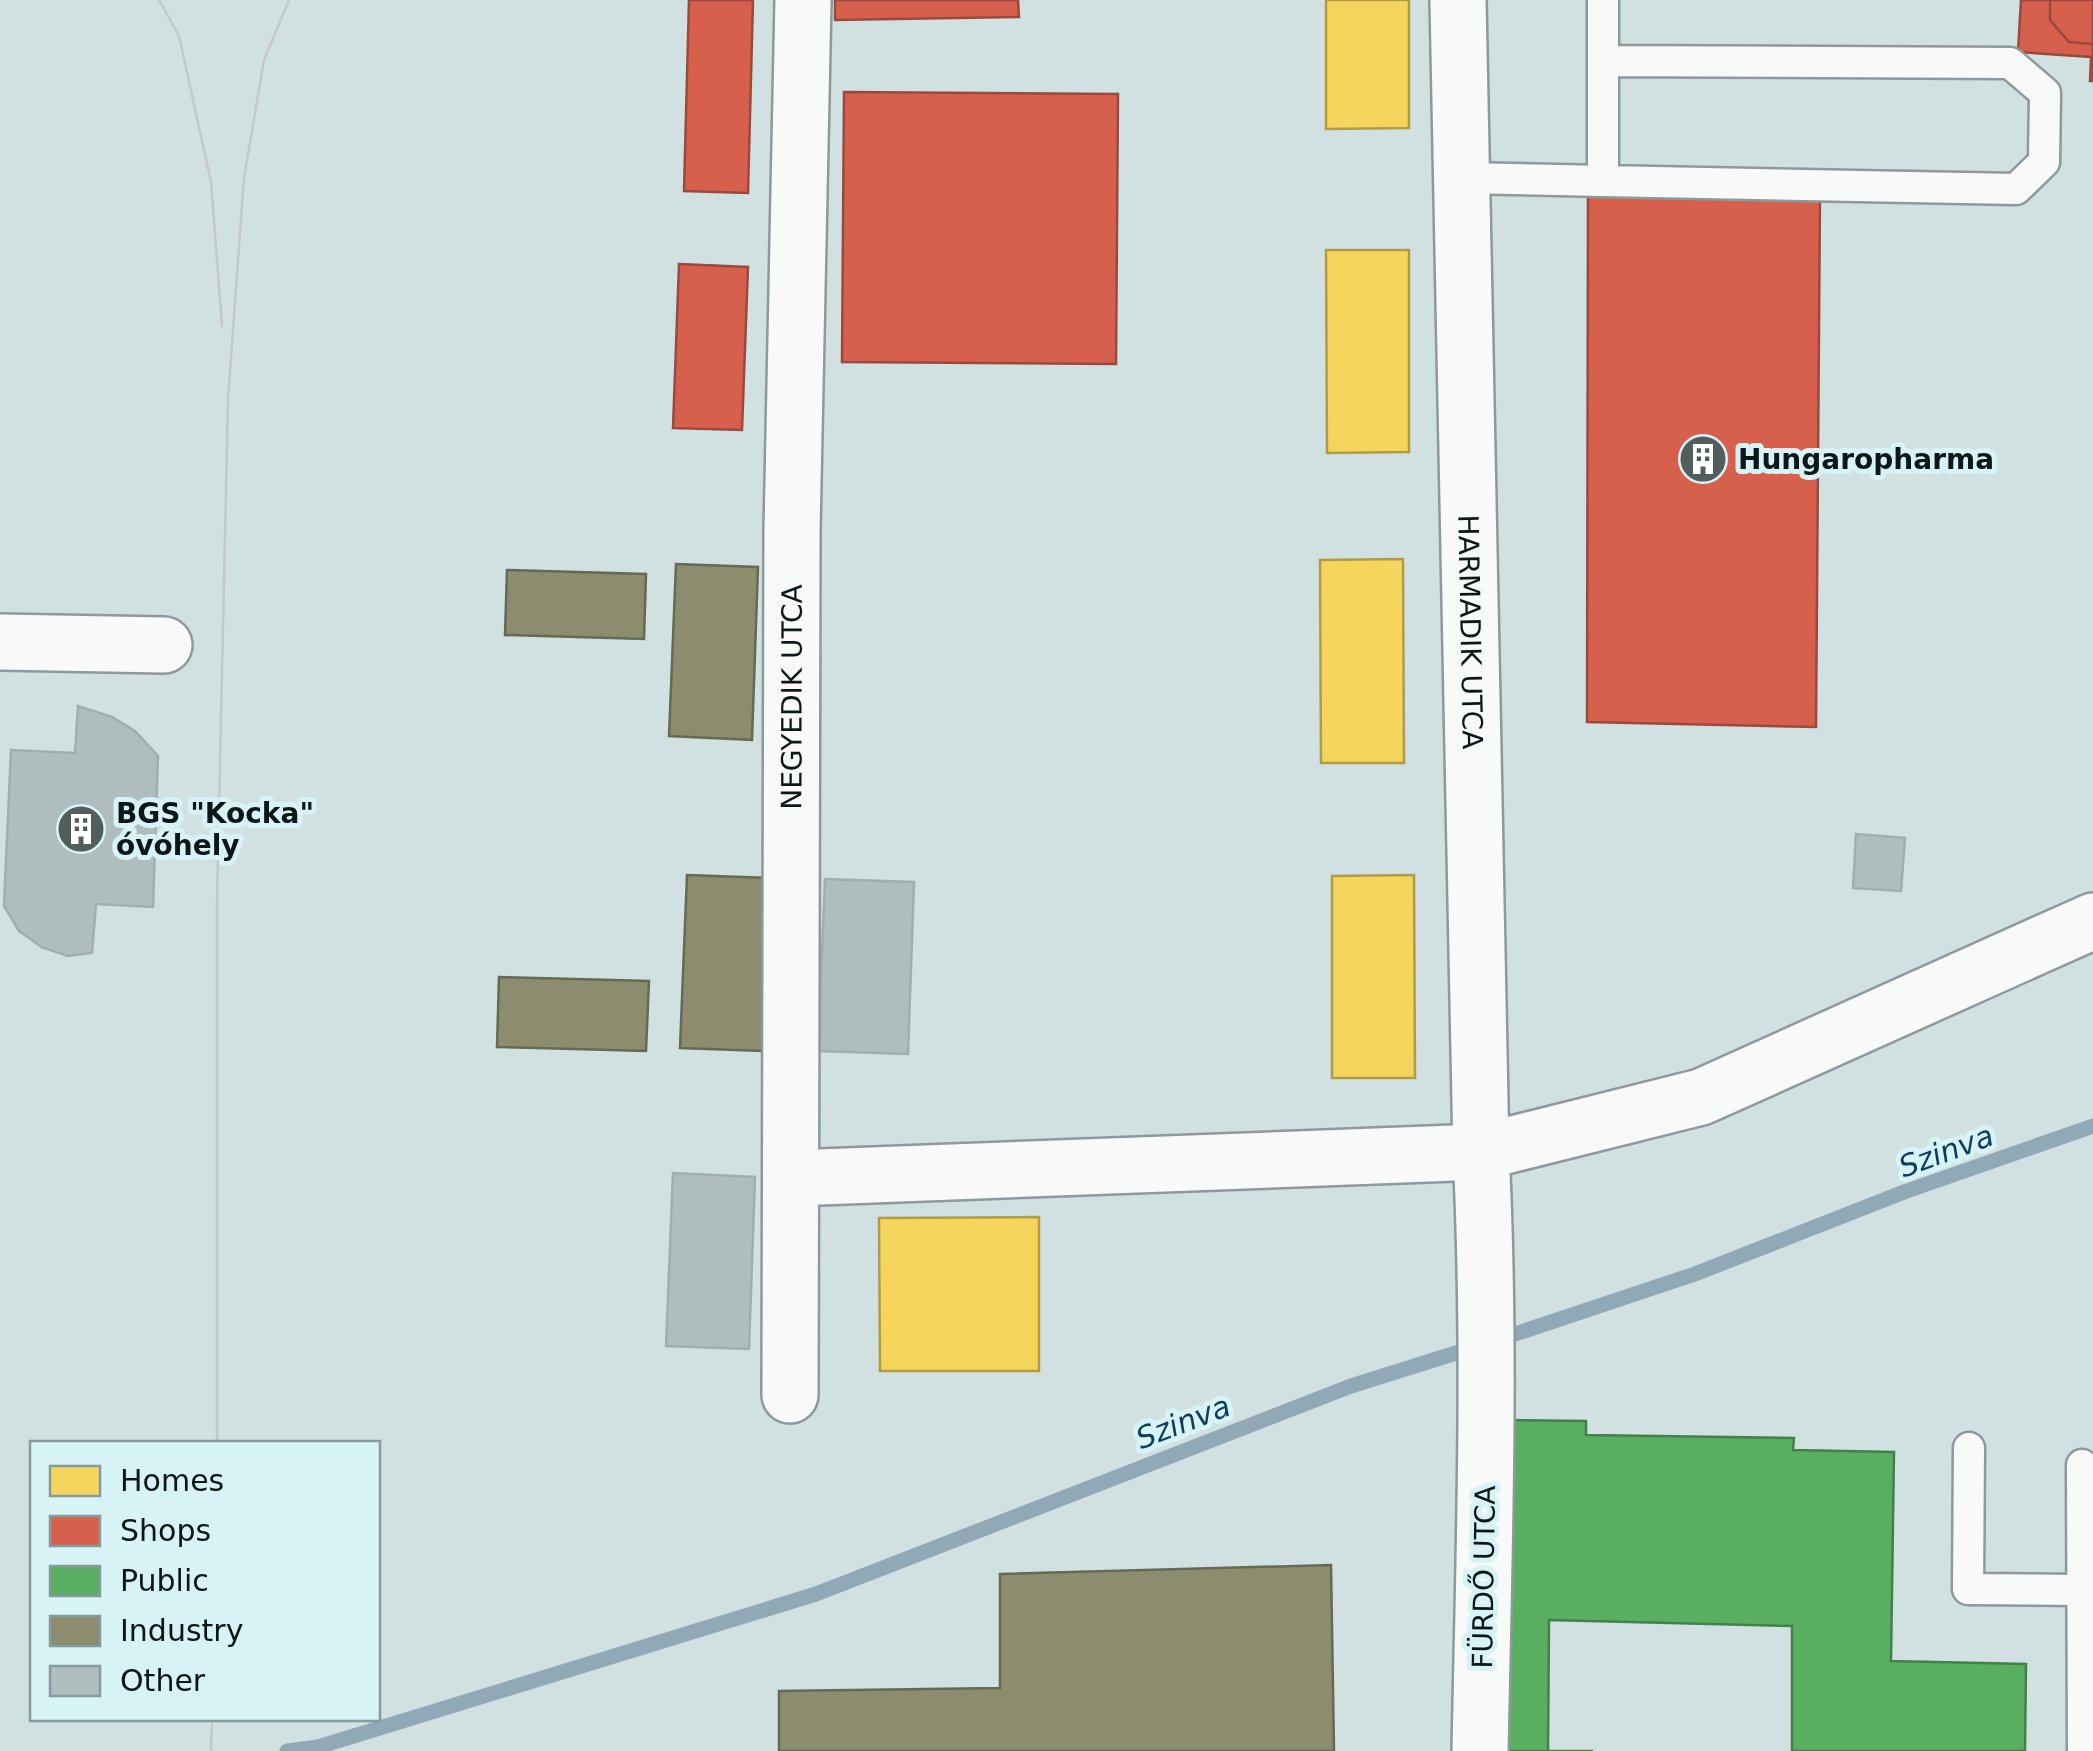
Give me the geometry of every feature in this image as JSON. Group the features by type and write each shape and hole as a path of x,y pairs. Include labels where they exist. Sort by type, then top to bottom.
{"street":[{"name":"NEGYEDIK UTCA","path":"790,1395 792,530 802,0"},
{"name":"HARMADIK UTCA","path":"1458,0 1486,1265"},
{"path":"0,642 164,645"},
{"path":"793,1178 1481,1152 1701,1097 2093,921"},
{"name":"FÜRDŐ UTCA","path":"1480,1751 1488,1403 1486,1265"}],"lane":[{"path":"1603,0 1603,181"},
{"path":"1462,178 2016,189 2044,162 2045,92 2010,64 1603,61"},
{"path":"1968,1448 1968,1589 2082,1590"},
{"path":"2082,1465 2082,1751"}],"building: Homes":[{"path":"1326,0 1409,0 1409,128 1326,129"},
{"path":"1326,250 1409,250 1409,452 1327,453"},
{"path":"1403,559 1404,763 1321,763 1320,560"},
{"path":"1414,875 1415,1078 1332,1078 1332,876"},
{"path":"1039,1217 1039,1371 880,1371 879,1218"}],"building: Shops":[{"path":"689,0 753,0 748,193 684,191"},
{"path":"835,0 1018,0 1019,17 835,20"},
{"path":"2021,0 2050,0 2050,20 2069,42 2093,44 2093,81 2091,57 2018,52"},
{"path":"2050,0 2093,0 2093,44 2069,42 2050,20"},
{"path":"844,92 1118,94 1116,364 842,362"},
{"name":"Hungaropharma","path":"1588,194 1820,195 1816,727 1587,722"},
{"path":"679,264 748,267 742,430 673,428"}],"building: Public":[{"path":"1510,1420 1586,1421 1586,1435 1794,1438 1793,1450 1894,1452 1891,1661 2026,1664 2025,1751 1792,1751 1792,1626 1549,1620 1548,1751 1505,1751"}],"building: Industry":[{"path":"676,564 758,567 752,740 669,736"},
{"path":"507,570 646,574 644,639 505,635"},
{"path":"687,875 769,878 763,1051 680,1048"},
{"path":"499,977 649,981 646,1051 497,1047"},
{"path":"1331,1565 1334,1751 779,1751 779,1691 1000,1688 1000,1574"}],"building: Other":[{"name":"BGS \"Kocka\" óvóhely","path":"78,706 112,717 135,731 158,756 153,907 96,904 92,953 68,956 41,947 19,931 4,906 11,750 75,753"},
{"path":"1856,834 1905,838 1901,891 1853,888"},
{"path":"825,879 914,882 908,1054 818,1051"},
{"path":"673,1173 755,1177 749,1349 666,1346"}],"waterway":[{"name":"Szinva","path":"1497,1340 1695,1274 1904,1192 2093,1126"},
{"name":"Szinva","path":"287,1751 318,1747 816,1594 1351,1386 1475,1347"}],"tram line":[{"path":"159,0 179,36 211,182 222,326"},
{"path":"217,1441 217,901 228,399 244,178 264,60 289,0"},
{"path":"211,1751 212,1721"}],"place":[{"name":"Hungaropharma","path":"1703,459"},
{"name":"BGS \"Kocka\" óvóhely","path":"81,829"}]}
